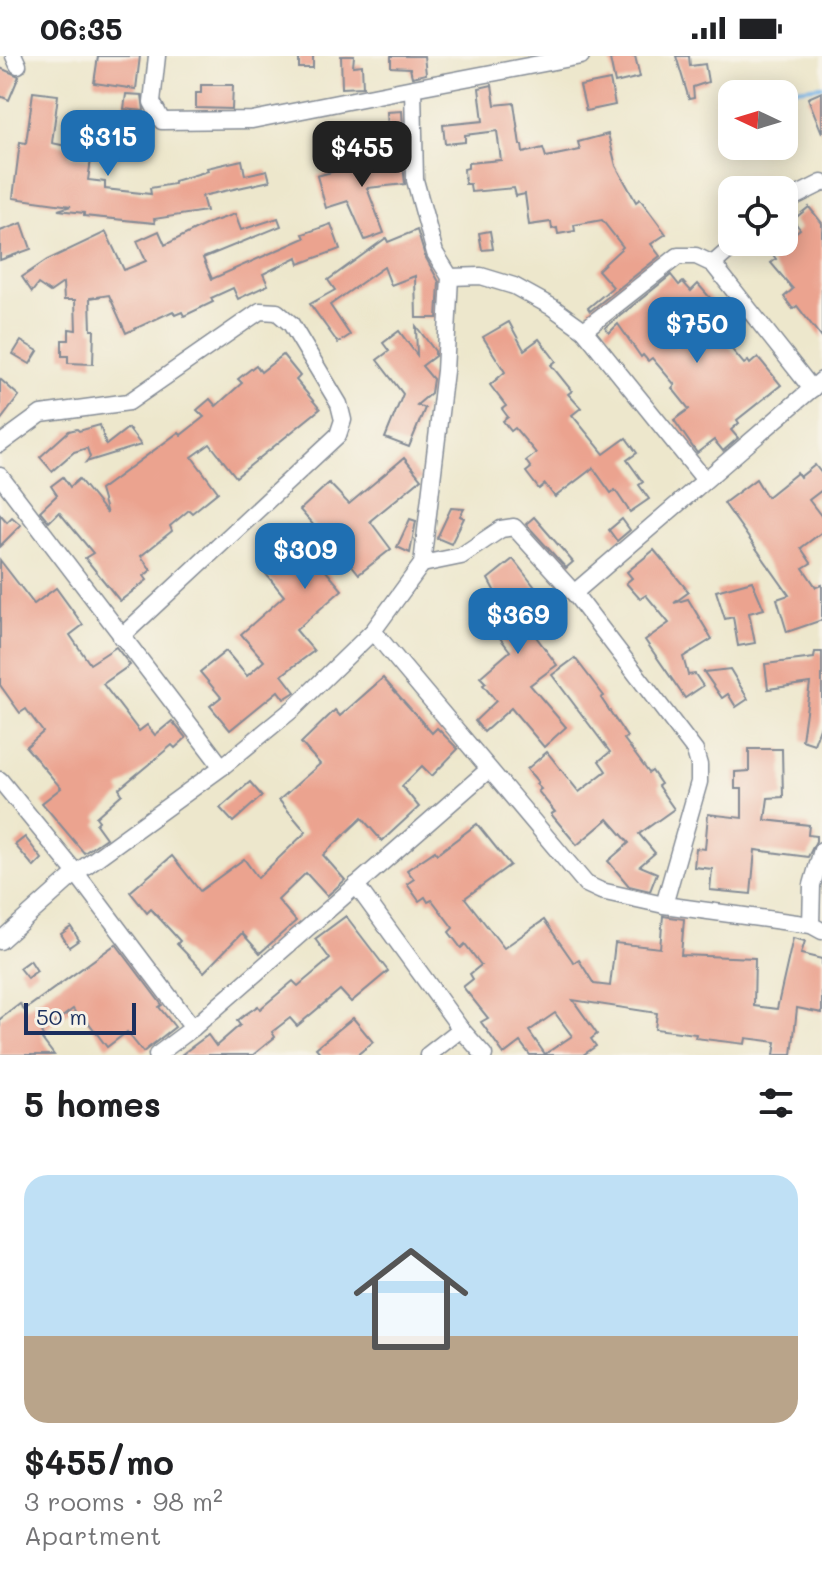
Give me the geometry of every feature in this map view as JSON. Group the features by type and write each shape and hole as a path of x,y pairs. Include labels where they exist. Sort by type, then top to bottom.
{"street":[{"path":"157,56 152,102 162,121 252,120 581,56"},
{"path":"0,941 76,873 222,767 294,708 373,631 422,564 445,371 450,277 435,253 415,180 413,88"},
{"path":"798,195 822,183"},
{"path":"574,593 817,385 713,264 696,256 678,256 584,330"},
{"path":"713,264 722,256"},
{"path":"450,277 481,276 514,286 552,307 584,330 705,480"},
{"path":"0,444 41,414 129,402 260,311 277,312 291,324 339,404 343,420 338,435 121,637"},
{"path":"0,476 222,767"},
{"path":"422,564 461,556 501,529 514,527 574,593 695,751 699,782 664,905"},
{"path":"373,631 586,884 601,891 664,905 816,928 812,885 822,850"},
{"path":"157,1055 193,1028 488,770"},
{"path":"0,780 76,873 193,1028"},
{"path":"356,885 461,1029 484,1055"},
{"path":"428,1055 461,1029"}],"building":[{"path":"98,56 140,56 136,89 94,83"},
{"path":"299,56 313,56 313,68 299,68"},
{"path":"341,56 354,56 353,66 362,65 363,87 342,88"},
{"path":"391,56 424,56 426,74 412,77 410,68 391,67"},
{"path":"635,56 640,77 615,83 610,59"},
{"path":"676,56 689,56 690,66 705,64 708,82 693,87 694,98 689,99"},
{"path":"0,68 19,76 9,100 0,96"},
{"path":"610,80 615,105 586,111 580,86"},
{"path":"201,85 233,85 232,109 196,108 196,93 201,93"},
{"path":"492,85 495,105 514,103 523,153 543,148 546,157 580,150 578,142 608,134 616,166 636,202 640,199 666,234 651,244 660,256 590,311 588,308 613,287 598,270 623,247 602,220 574,225 575,231 558,234 557,228 552,229 551,222 529,225 525,194 516,196 514,188 471,192 470,184 465,184 464,169 468,168 468,163 501,160 497,131 465,135 465,142 445,144 443,125 483,121 479,88"},
{"path":"33,92 58,95 52,143 71,147 69,156 91,160 88,180 105,182 105,189 151,194 150,188 174,184 174,181 208,171 207,168 242,160 245,175 267,170 270,181 202,196 206,211 154,219 155,223 84,216 84,213 58,210 71,206 13,198 20,142 26,143"},
{"path":"822,92 822,133 808,98"},
{"path":"126,94 142,95 144,111 124,109"},
{"path":"402,111 403,127 388,128 387,112"},
{"path":"402,156 405,184 367,188 384,233 365,240 348,201 326,208 317,176 369,159"},
{"path":"809,207 822,223 822,338 797,306 793,309 784,297 793,289 771,263 776,259 774,256 798,256 798,216"},
{"path":"235,214 241,230 278,218 281,226 203,258 212,279 305,238 303,234 331,224 340,249 299,264 297,257 263,274 268,285 238,299 233,288 184,316 182,312 175,315 173,311 126,333 109,295 90,298 91,330 94,330 93,364 68,363 68,356 62,356 62,340 69,340 69,329 76,330 75,300 64,300 63,283 50,292 38,284 32,292 22,277 47,260 106,232 124,270 146,261 137,241 159,231 165,245"},
{"path":"22,223 31,249 0,260 0,231"},
{"path":"417,230 425,256 439,282 437,318 416,318 415,276 391,285 384,267 330,305 350,335 338,343 310,304 335,290 328,280 386,238 388,242"},
{"path":"490,231 493,249 482,250 479,233"},
{"path":"671,275 679,285 683,282 691,291 698,284 718,307 695,326 677,303 655,321 676,347 706,323 744,364 748,361 750,364 758,357 781,385 737,420 739,423 731,430 738,438 723,451 714,440 697,453 674,420 689,409 672,388 675,385 652,358 648,361 643,355 641,357 618,324 609,333 605,328"},
{"path":"509,322 524,350 539,339 556,361 551,365 572,391 568,394 581,408 572,415 604,454 626,438 637,453 627,460 643,482 639,485 649,499 630,512 615,490 611,493 593,468 555,497 545,484 539,489 526,472 531,468 526,461 536,453 515,428 511,431 503,421 508,417 502,409 506,406 490,385 505,372 483,337"},
{"path":"416,326 435,351 435,356 422,366 433,379 431,393 417,405 425,408 409,447 385,438 403,394 377,360 389,351 383,343 399,331 417,355"},
{"path":"21,341 38,351 30,364 13,354"},
{"path":"283,355 300,376 296,380 320,409 236,477 210,444 192,457 218,492 192,513 189,510 170,526 172,531 141,556 151,570 144,576 147,580 120,601 85,558 93,553 59,512 49,522 40,511 57,495 51,486 63,477 70,487 79,479 107,514 100,490 204,417 197,410 210,399 216,406 242,383 238,379 256,365 261,372"},
{"path":"0,379 19,396 0,421"},
{"path":"100,425 106,445 128,428 141,445 86,462 90,457 87,448 74,452 52,471 40,457 69,431"},
{"path":"404,458 421,479 370,521 391,549 359,574 339,549 320,564 342,590 296,630 314,651 282,675 295,692 284,699 278,691 230,730 210,706 221,697 200,672 226,651 247,676 264,661 241,634 284,596 261,568 281,549 285,554 317,529 300,510 329,483 349,504"},
{"path":"815,465 822,474 822,490 809,500 822,517 822,532 801,548 811,563 803,568 816,587 822,585 822,620 787,632 777,599 789,595 724,503 756,479 767,497 797,473 800,477"},
{"path":"451,508 464,509 460,516 464,518 451,544 437,538"},
{"path":"0,514 7,522 12,517 21,525 0,546"},
{"path":"534,517 573,562 566,568 526,524"},
{"path":"410,519 416,521 410,553 397,547"},
{"path":"622,519 630,530 617,541 609,530"},
{"path":"654,550 689,592 674,603 688,599 712,639 683,657 688,675 695,674 703,686 685,698 645,640 669,623 646,595 640,599 626,583 632,578 627,572"},
{"path":"513,559 548,604 525,622 557,665 530,685 566,727 544,747 511,708 484,732 475,721 496,701 480,677 510,651 490,625 494,621 481,604 495,592 488,579"},
{"path":"0,560 34,604 56,588 83,625 70,635 90,664 116,647 130,665 103,684 139,731 147,725 155,735 172,721 186,738 175,748 172,745 119,789 122,794 96,817 99,821 96,824 106,838 84,853 42,803 61,788 26,747 43,732 26,709 20,713 0,685"},
{"path":"752,581 764,609 749,613 755,643 738,646 733,617 725,619 716,591"},
{"path":"815,652 822,652 822,722 814,744 802,740 810,683 768,689 765,664 814,658"},
{"path":"575,658 604,696 601,698 627,737 624,739 649,773 652,771 674,809 639,834 655,853 640,866 657,873 650,891 629,886 608,861 629,843 608,819 577,845 551,814 555,812 538,791 541,789 536,784 538,782 527,769 547,752 579,792 606,771 599,761 610,752 552,675"},
{"path":"730,669 748,699 736,707 728,694 722,698 704,672"},
{"path":"383,678 432,733 437,728 458,749 432,776 422,766 402,786 419,807 382,841 362,818 323,855 345,880 327,896 306,873 278,900 296,921 260,953 242,933 204,972 177,944 180,941 151,909 147,913 130,892 172,856 200,891 244,859 258,878 306,832 279,800 320,764 301,743 335,710 340,716"},
{"path":"749,749 782,749 783,797 768,798 765,820 809,825 808,835 816,836 816,841 808,857 755,850 751,894 710,890 712,869 694,867 696,848 705,849 708,814 742,818 742,789 735,789 735,772 749,771"},
{"path":"250,782 262,796 233,822 220,808"},
{"path":"477,824 510,865 465,898 504,948 544,920 574,963 579,960 594,984 610,986 615,943 660,948 663,916 684,919 681,955 755,958 754,1006 777,1009 793,938 805,941 801,954 822,959 822,1013 797,1008 792,1055 774,1055 776,1042 746,1038 745,1044 695,1038 696,1034 655,1029 657,1013 573,1000 597,1034 591,1039 596,1046 583,1055 530,1055 520,1042 504,1054 481,1022 488,1018 463,987 473,979 470,974 481,965 465,944 461,948 449,932 453,928 432,900 428,902 425,897 419,901 407,884 414,879 407,870 435,851 437,854","holes":["555,1013 572,1036 545,1054 529,1031"]},
{"path":"25,837 42,859 34,867 15,845"},
{"path":"346,916 388,971 351,1002 340,990 297,1026 290,1018 272,1032 275,1037 253,1055 181,1055 208,1035 216,1046 240,1025 237,1021 246,1014 258,1006 260,1009 293,981 298,986 330,959 315,939"},
{"path":"71,927 79,940 69,947 61,934"},
{"path":"116,944 175,1027 143,1052 127,1032 107,1047 82,1014 78,1017 73,1009 41,1033 54,1055 0,1055 0,1019 20,1004 24,1010"},
{"path":"30,960 37,971 27,978 19,968"},
{"path":"353,1018 373,1042 357,1055 322,1055 316,1048"}],"waterway":[{"path":"798,89 822,86"}]}
